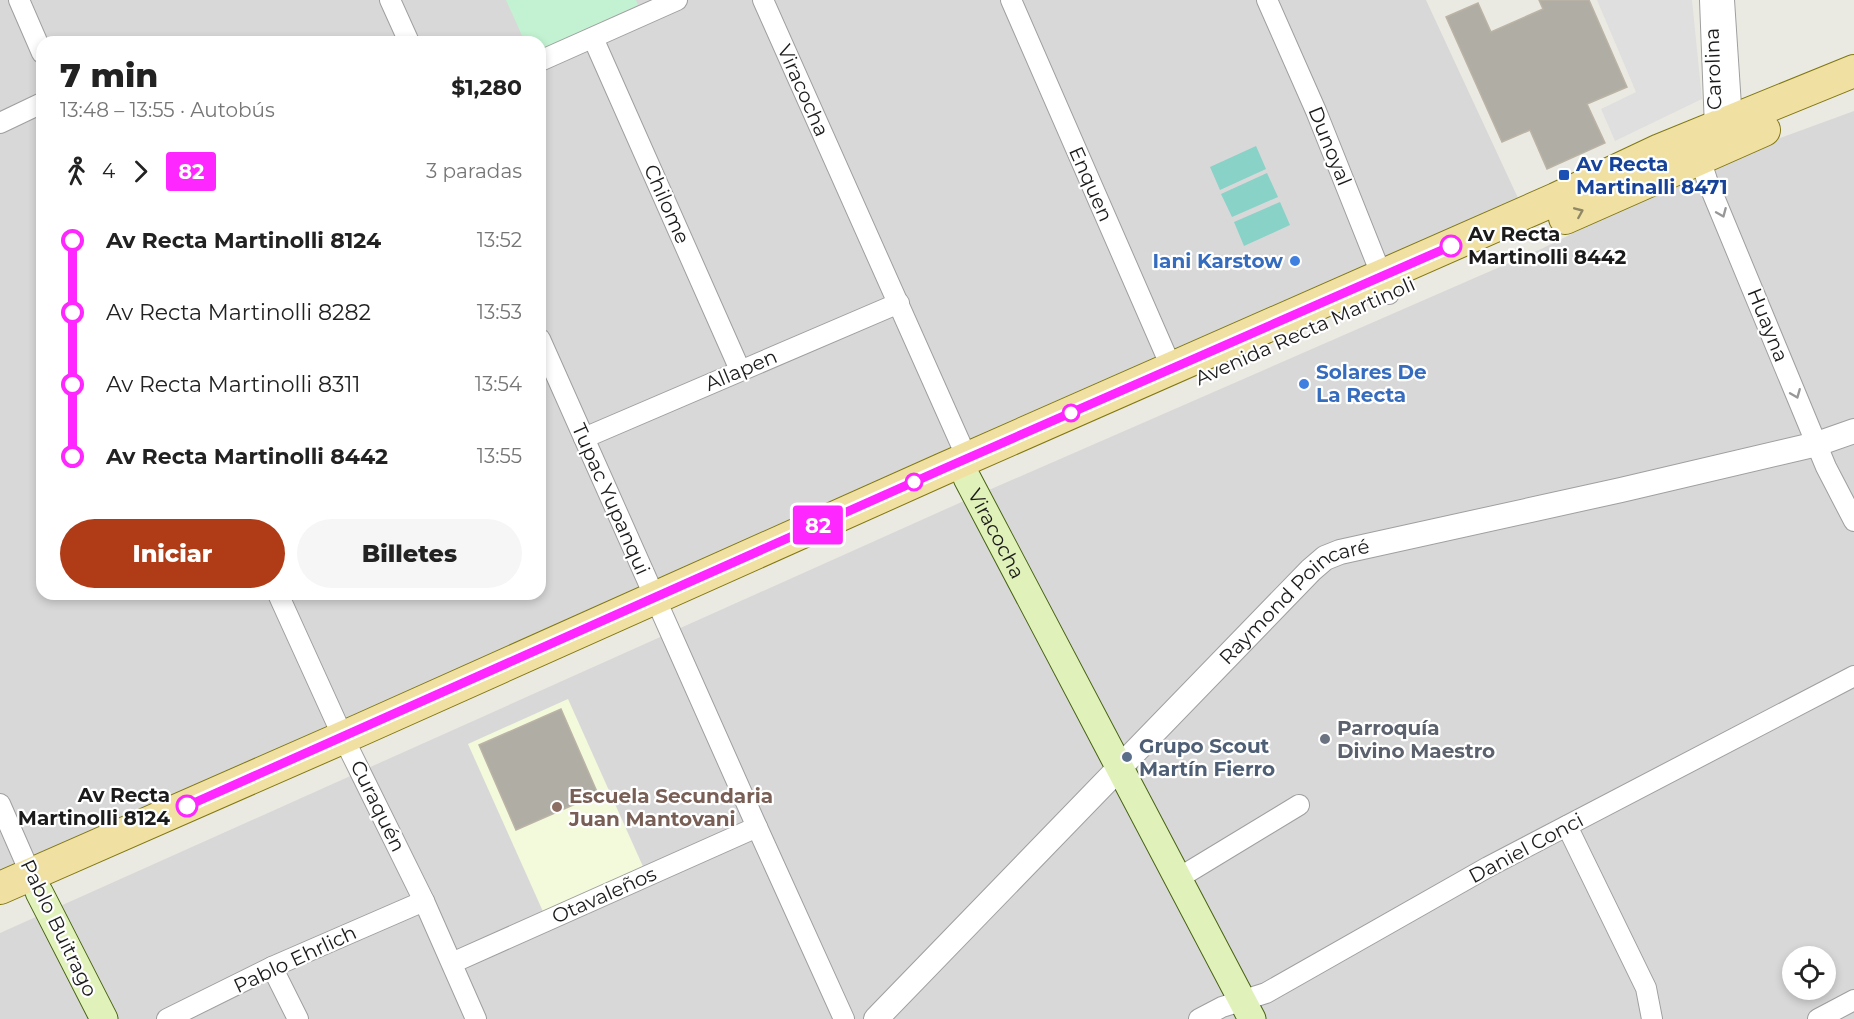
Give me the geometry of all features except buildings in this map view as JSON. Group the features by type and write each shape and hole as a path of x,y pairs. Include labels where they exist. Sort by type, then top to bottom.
{"main road":[{"name":"Avenida Recta Martinoli","path":"967,468 1172,369 1610,198 1723,137 1854,71"},
{"name":"Avenida Recta Martinoli","path":"0,909 35,884 967,468 1385,285 1660,150 1723,137 1854,93"},
{"name":"Viracocha","path":"967,468 1120,769 1247,1009"},
{"name":"Avenida Recta Martinoli","path":"0,888 35,884"},
{"name":"Pablo Buitrago","path":"35,884 104,1019"}],"street":[{"path":"19,0 36,39"},
{"path":"390,0 406,36"},
{"path":"546,58 677,0"},
{"name":"Viracocha","path":"763,0 899,303 967,468"},
{"name":"Enquen","path":"1011,0 1172,369"},
{"name":"Dunoyal","path":"1267,0 1316,111 1385,285"},
{"name":"Carolina","path":"1710,0 1723,137"},
{"name":"Carolina","path":"1723,137 1724,0"},
{"name":"Chilome","path":"593,38 740,370"},
{"path":"0,123 36,106"},
{"name":"Huayna","path":"1723,137 1817,444 1826,467 1854,521"},
{"name":"Allapen","path":"584,438 899,303"},
{"name":"Tupac Yupanqui","path":"546,352 844,1019"},
{"name":"Raymond Poincaré","path":"876,1019 1325,558 1351,550 1817,444 1854,430"},
{"name":"Curaquén","path":"281,600 347,745 452,963 476,1019"},
{"name":"Daniel Conci","path":"1199,1019 1247,1009 1266,993 1488,867 1854,676"},
{"name":"Pablo Buitrago","path":"0,804 35,884"},
{"path":"1177,879 1299,805"},
{"path":"1567,826 1646,988 1652,1019"},
{"name":"Otavaleños","path":"452,963 757,827"},
{"name":"Pablo Ehrlich","path":"167,1019 272,967 423,901"},
{"path":"272,967 298,1019"},
{"path":"1818,1019 1854,1000"}],"shaded area":[{"path":"0,0 1426,0 1518,198 962,442 0,874"},
{"path":"506,0 636,0 638,5 546,47 546,36 522,36"},
{"path":"1597,0 1692,0 1702,99 1615,141 1601,109 1636,92"},
{"path":"1854,111 1854,1019 0,1019 0,933 966,500 1541,249 1728,157"},
{"path":"1256,146 1266,169 1220,190 1210,167"},
{"path":"1267,173 1278,197 1232,217 1221,194"},
{"path":"1280,202 1290,225 1244,246 1234,222"},
{"name":"Escuela Secundaria Juan Mantovani","path":"568,699 645,871 545,916 468,744"}],"bus line":[{"name":"82","path":"187,806 943,469 1451,246"}],"place":[{"name":"Av Recta Martinalli 8471","path":"1564,175"},
{"name":"Av Recta Martinolli 8442","path":"1451,246"},
{"name":"Iani Karstow","path":"1295,261"},
{"name":"Solares De La Recta","path":"1304,384"},
{"name":"Parroquía Divino Maestro","path":"1325,739"},
{"name":"Grupo Scout Martín Fierro","path":"1127,757"},
{"name":"Av Recta Martinolli 8124","path":"187,806"},
{"name":"Escuela Secundaria Juan Mantovani","path":"557,807"}]}
